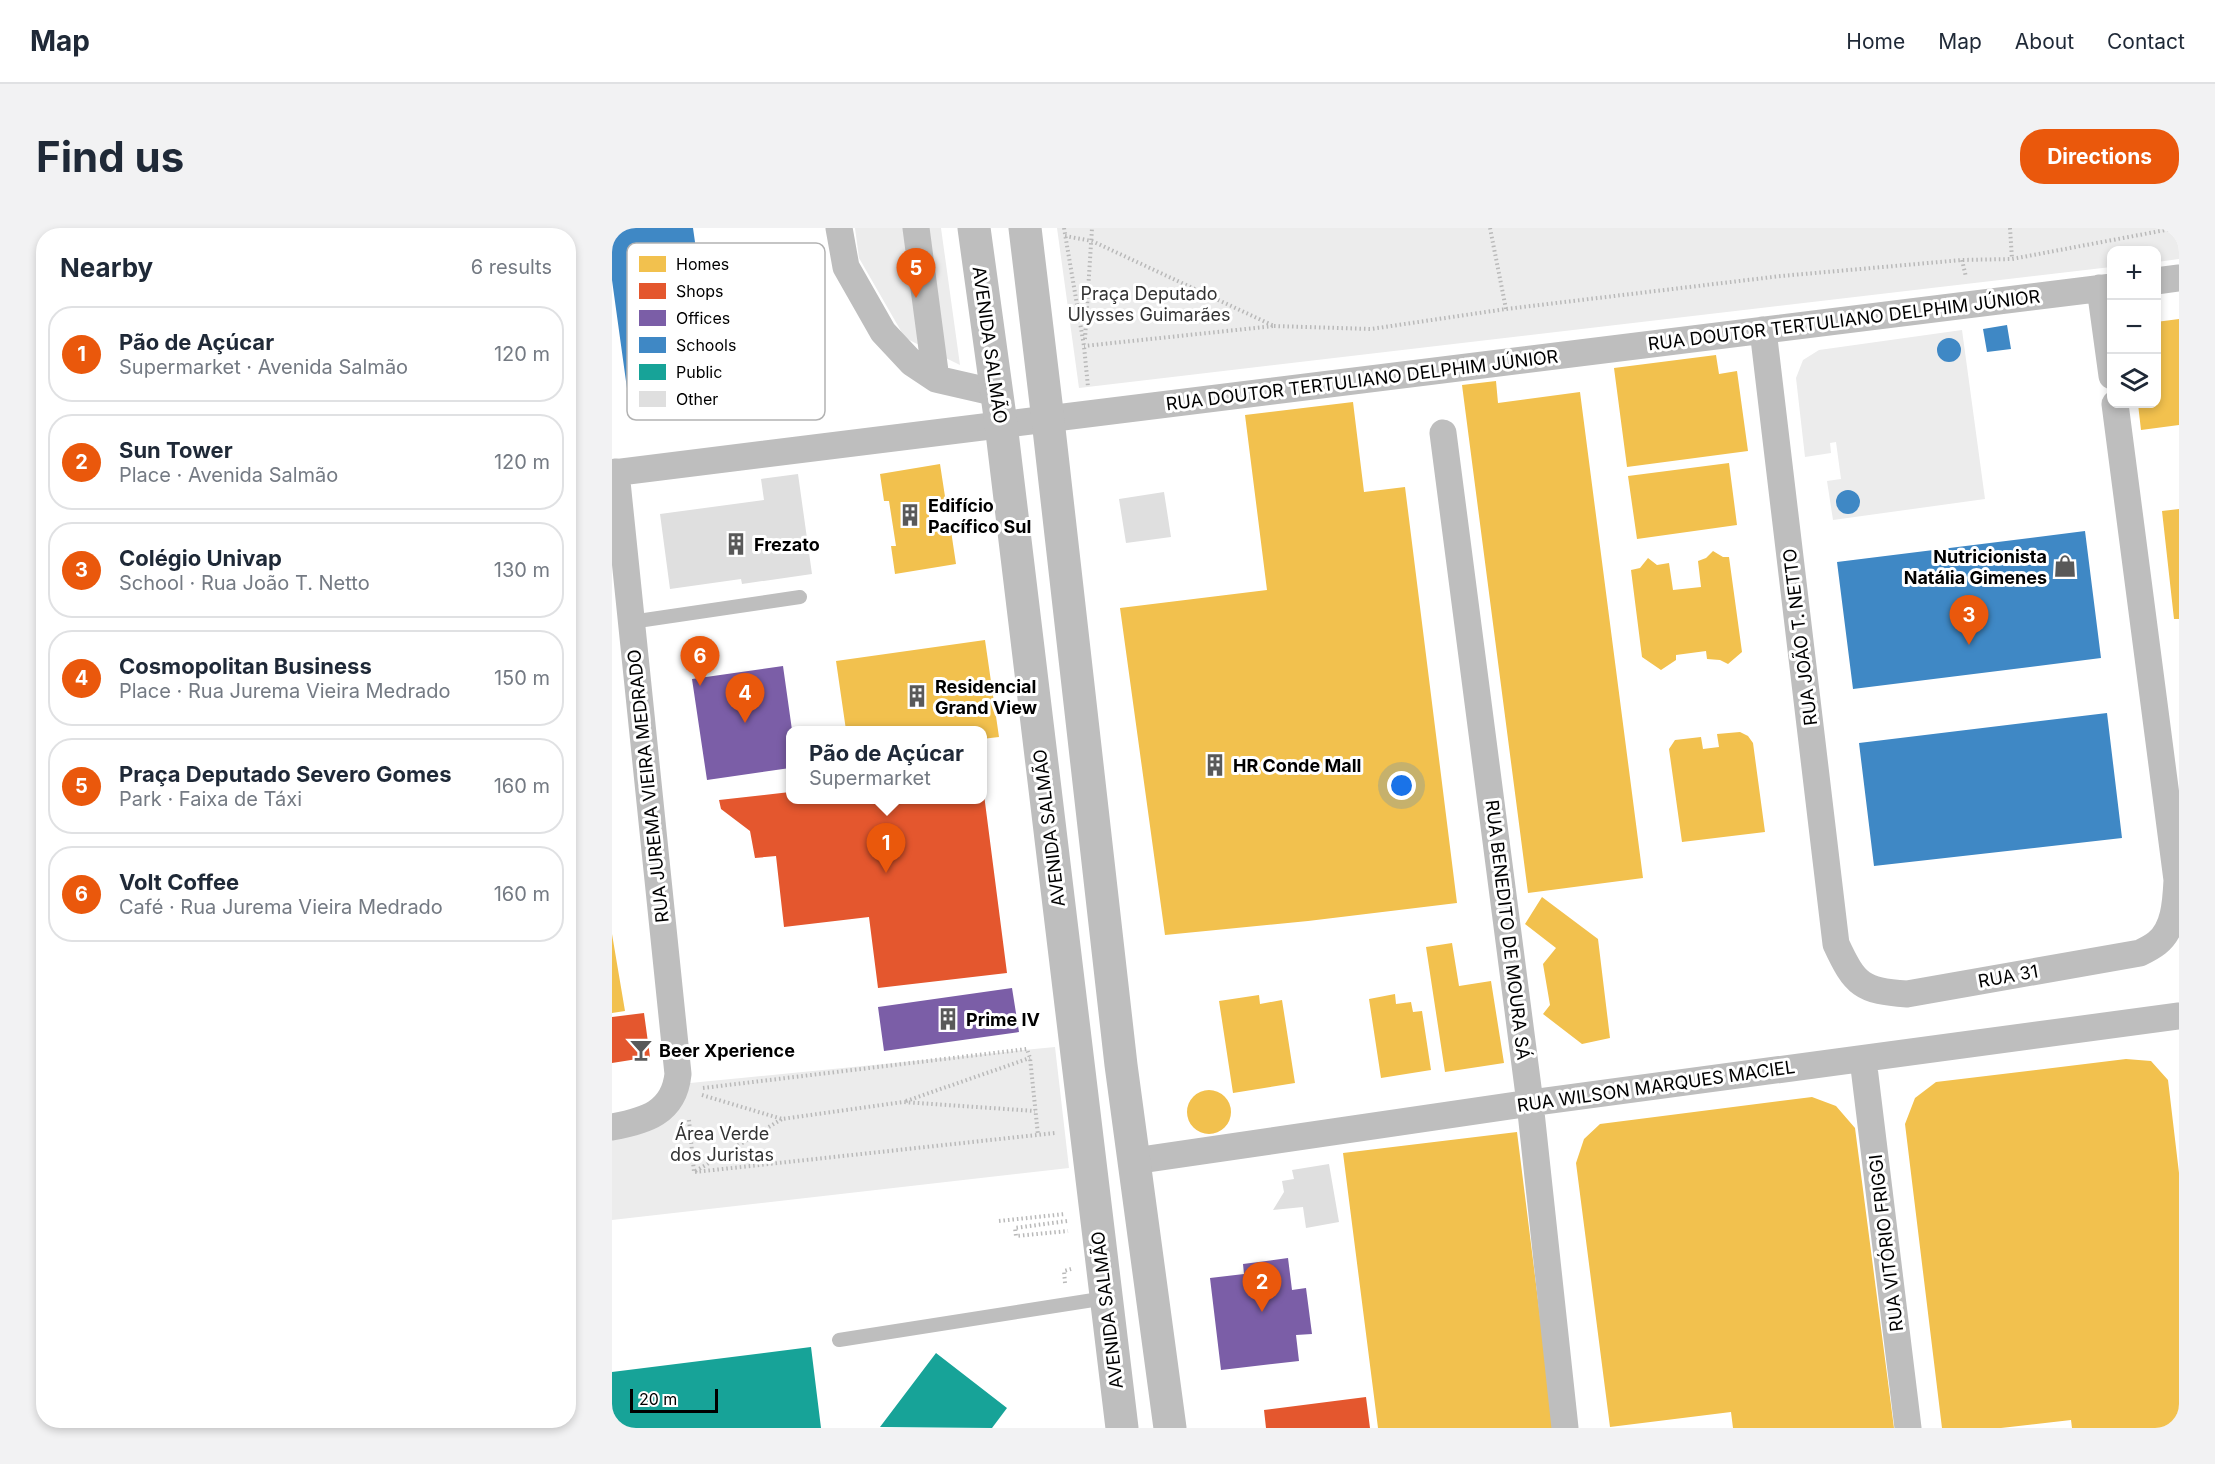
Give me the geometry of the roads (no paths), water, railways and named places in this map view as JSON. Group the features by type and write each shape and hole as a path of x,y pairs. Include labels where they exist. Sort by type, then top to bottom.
{"street":[{"path":"839,228 846,267 883,332 912,363 936,378 999,409"},
{"path":"916,228 936,378"},
{"name":"AVENIDA SALMÃO","path":"974,228 999,409 1122,1428"},
{"path":"1025,228 1121,1065 1170,1428"},
{"path":"2161,280 2179,278"},
{"path":"2106,288 2110,354"},
{"name":"RUA DOUTOR TERTULIANO DELPHIM JÚNIOR","path":"614,472 999,409 1048,420 2106,288"},
{"name":"RUA JOÃO T. NETTO","path":"1764,330 1836,944"},
{"name":"RUA 31","path":"1836,944 1858,983 1881,992 1907,994 2140,953 2159,943 2169,926 2176,905 2177,880 2116,408"},
{"name":"RUA BENEDITO DE MOURA SÁ","path":"1443,433 1530,1103 1566,1428"},
{"name":"RUA JUREMA VIEIRA MEDRADO","path":"612,1127 648,1118 662,1109 678,1092 678,1074 614,472"},
{"name":"RUA WILSON MARQUES MACIEL","path":"1134,1161 1530,1103 2179,1016"},
{"path":"1076,1046 1101,1054 1121,1065"},
{"name":"RUA VITÓRIO FRIGGI","path":"1863,1059 1908,1428"}],"lane":[{"path":"631,622 800,597"},
{"path":"839,1340 1106,1298"}],"place":[{"name":"Praça Deputado Severo Gomes","path":"916,298"},
{"name":"Edifício Pacífico Sul","path":"910,515"},
{"name":"Frezato","path":"736,544"},
{"name":"Nutricionista Natália Gimenes","path":"2065,566"},
{"name":"Colégio Univap","path":"1969,645"},
{"name":"Volt Coffee","path":"700,686"},
{"name":"Residencial Grand View","path":"917,696"},
{"name":"Cosmopolitan Business","path":"745,723"},
{"name":"HR Conde Mall","path":"1215,765"},
{"name":"Pão de Açúcar","path":"886,873"},
{"name":"Prime IV","path":"948,1019"},
{"name":"Beer Xperience","path":"641,1050"},
{"name":"Sun Tower","path":"1262,1312"}],"park label":[{"name":"Praça Deputado Ulysses Guimarães","path":"1149,304"},
{"name":"Área Verde dos Juristas","path":"722,1143"}]}
